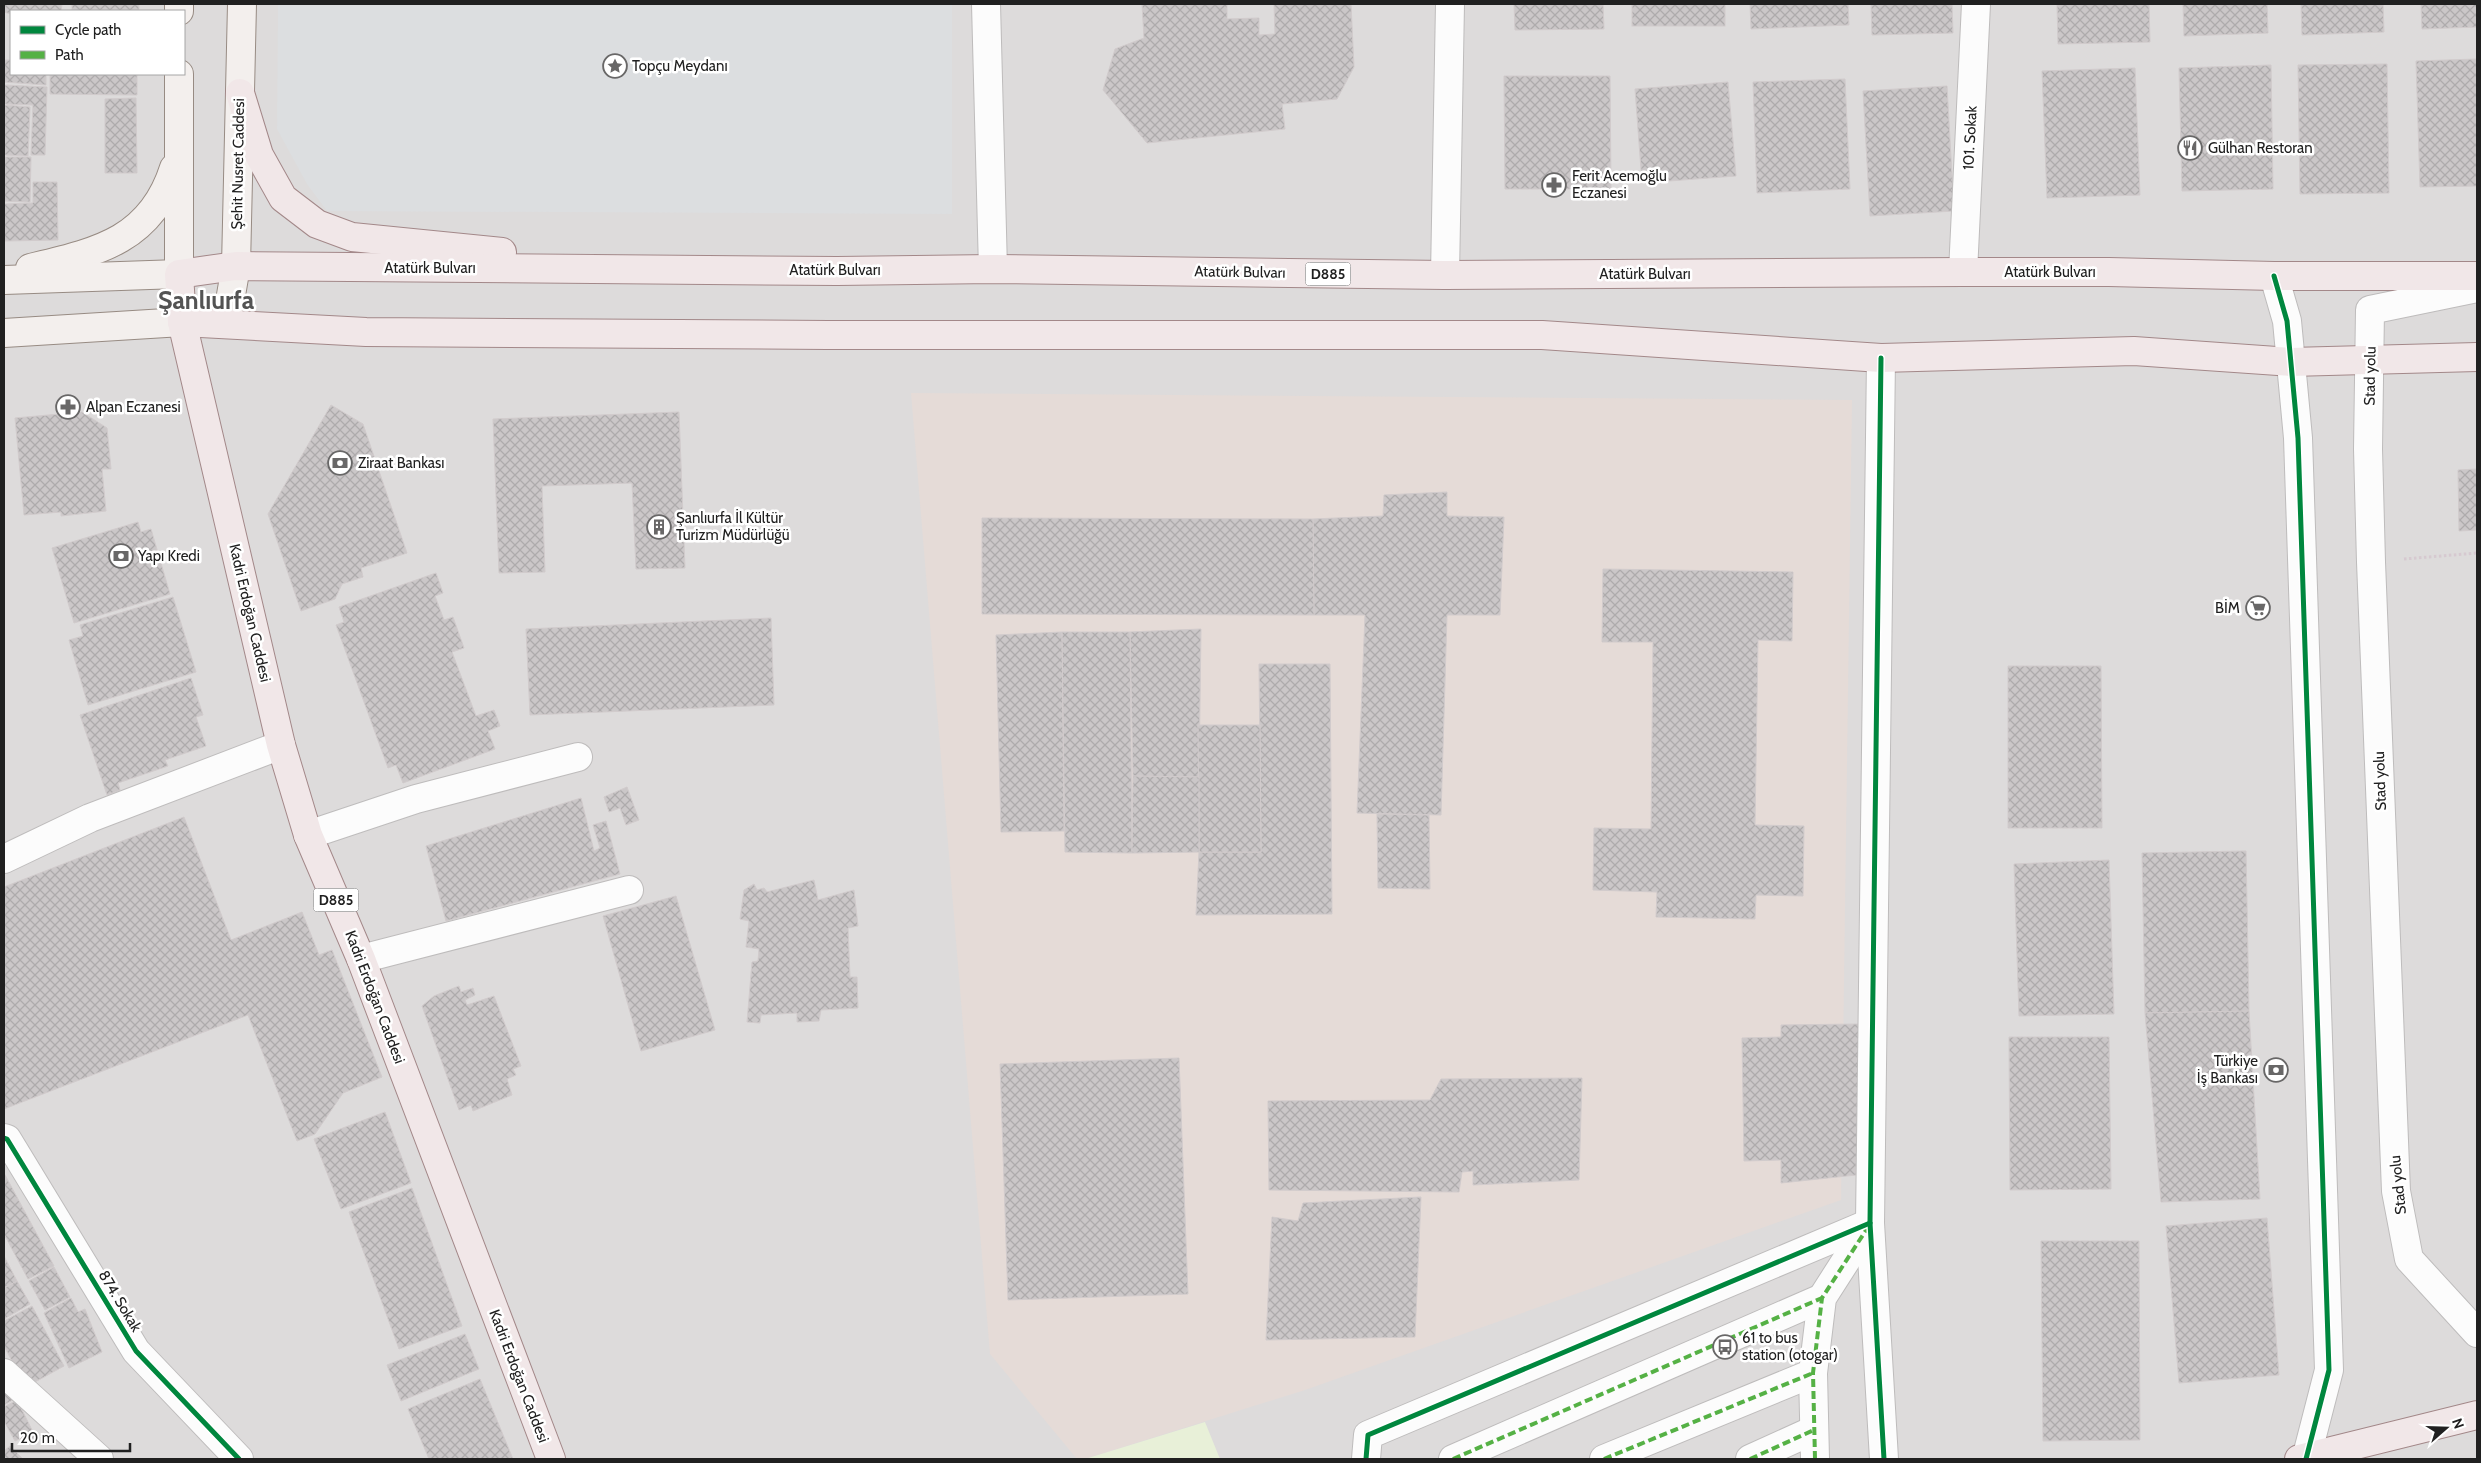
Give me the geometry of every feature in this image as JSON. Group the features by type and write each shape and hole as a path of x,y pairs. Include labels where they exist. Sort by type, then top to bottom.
{"main road":[{"name":"Şehit Nusret Caddesi","path":"226,324 236,266 242,4"},
{"path":"179,75 179,274 182,322"},
{"path":"240,93 259,155 283,198 318,224 352,237 668,269"},
{"path":"4,274 73,258 109,246 139,227 167,191 179,152"},
{"name":"Atatürk Bulvarı","path":"4,280 179,274 236,266 993,269 1445,276 1964,272 2109,272 2274,276 2477,276"},
{"path":"4,333 182,322 366,332 819,335 1542,334 1881,358 2134,351 2290,362 2477,357"},
{"name":"Kadri Erdoğan Caddesi","path":"182,322 281,744 308,835 361,960 550,1459"},
{"path":"2303,1459 2477,1415"}],"street":[{"path":"986,4 993,269"},
{"path":"1445,276 1450,4"},
{"name":"101. Sokak","path":"1964,272 1976,4"},
{"path":"2274,276 2287,321 2298,438 2328,1370 2303,1459"},
{"name":"Stad yolu","path":"2477,288 2370,310 2368,449 2396,1191 2409,1259 2477,1333"},
{"path":"1881,358 1870,1223 1884,1459"},
{"path":"4,859 90,818 281,744"},
{"path":"308,835 416,799 578,757"},
{"path":"361,960 629,890"},
{"name":"874. Sokak","path":"4,1138 7,1139 136,1352 239,1459"},
{"path":"1815,1459 1812,1373 1822,1298 1870,1223"},
{"path":"1366,1459 1368,1435 1870,1223"},
{"path":"1453,1459 1822,1298"},
{"path":"4,1373 99,1459"},
{"path":"1604,1459 1812,1373"},
{"path":"1750,1459 1814,1430"}],"path":[{"path":"2371,562 2477,553"}],"shaded area":[{"path":"4,4 2477,4 2477,1459 4,1459"},
{"name":"Topçu Meydanı","path":"278,4 952,4 952,214 327,211 307,184 277,129"},
{"path":"911,393 1852,400 1841,1200 1305,1390 1085,1459 1077,1459 990,1354"}],"green space":[{"path":"1205,1422 1220,1459 1085,1459"}],"building":[{"path":"4,4 62,4 61,10 10,10 10,14 4,12"},
{"path":"72,4 139,4 139,10 72,10"},
{"path":"1142,4 1227,4 1227,19 1259,18 1259,35 1275,34 1274,4 1351,4 1354,67 1337,99 1282,104 1285,129 1147,143 1103,90 1115,49 1144,38"},
{"path":"1514,4 1603,4 1604,29 1515,30"},
{"path":"1632,4 1725,4 1725,26 1632,26"},
{"path":"1750,4 1848,4 1849,25 1751,29"},
{"path":"1871,4 1952,4 1953,33 1872,35"},
{"path":"2057,4 2149,4 2150,42 2058,44"},
{"path":"2183,4 2267,4 2268,33 2184,36"},
{"path":"2301,4 2383,4 2384,32 2302,35"},
{"path":"2421,4 2477,4 2477,27 2422,29"},
{"path":"2477,59 2477,186 2420,187 2416,61"},
{"path":"4,60 10,60 10,75 46,75 46,85 4,82"},
{"path":"2387,64 2389,193 2300,194 2298,65"},
{"path":"2271,65 2273,189 2182,191 2179,68"},
{"path":"2135,68 2140,195 2047,198 2042,71"},
{"path":"50,75 137,75 137,95 50,94"},
{"path":"1504,76 1610,76 1611,189 1505,189"},
{"path":"1845,79 1850,189 1757,193 1753,82"},
{"path":"1728,82 1736,176 1642,183 1635,89"},
{"path":"4,85 47,87 45,155 31,155 33,105 4,104"},
{"path":"1947,86 1954,211 1870,216 1863,91"},
{"path":"136,98 137,173 105,173 105,99"},
{"path":"4,105 30,107 28,156 4,155"},
{"path":"4,157 31,157 30,202 4,201"},
{"path":"33,182 57,182 58,240 4,241 4,204 33,203"},
{"path":"331,405 363,424 407,553 361,568 363,577 342,584 335,599 301,611 268,514"},
{"path":"82,412 107,428 111,469 102,469 106,511 61,516 61,512 24,515 15,418"},
{"name":"Şanlıurfa İl Kültür Turizm Müdürlüğü","path":"679,412 685,568 636,569 632,483 542,486 545,572 499,573 493,419"},
{"path":"2477,469 2477,530 2459,531 2458,470"},
{"path":"1447,492 1447,516 1504,517 1500,615 1447,615 1441,815 1357,813 1365,615 1314,615 1313,519 1383,516 1384,495"},
{"path":"982,518 1313,519 1314,615 982,614"},
{"path":"138,522 141,532 151,529 170,594 74,623 52,548"},
{"path":"1603,569 1793,572 1792,641 1758,640 1755,825 1804,826 1803,896 1756,895 1755,919 1656,917 1657,892 1593,890 1594,828 1651,829 1653,642 1602,642"},
{"path":"436,573 443,593 435,596 444,620 453,617 464,648 452,652 476,716 494,710 500,726 488,731 495,749 403,783 396,765 388,768 336,625 344,622 339,607"},
{"path":"173,597 196,672 88,705 69,640 83,636 80,625"},
{"path":"771,618 774,705 530,715 526,629"},
{"path":"1201,629 1199,777 1133,776 1130,632"},
{"path":"1062,632 1064,831 1001,832 996,635"},
{"path":"1062,632 1130,632 1132,853 1065,852"},
{"path":"1259,664 1330,664 1332,914 1196,915 1199,852 1261,852"},
{"path":"2008,666 2101,666 2102,828 2008,828"},
{"path":"191,678 203,715 196,717 206,746 165,760 168,766 118,783 120,790 107,795 80,715"},
{"path":"1198,725 1260,725 1261,852 1199,852"},
{"path":"1133,776 1199,777 1199,852 1132,853"},
{"path":"627,787 639,820 626,825 620,808 609,812 604,797"},
{"path":"581,798 594,851 600,848 593,825 606,821 620,874 446,921 426,846"},
{"path":"1377,814 1429,815 1430,889 1378,888"},
{"path":"184,817 231,940 302,912 319,955 332,950 382,1077 343,1093 315,1134 297,1141 248,1015 4,1109 4,887"},
{"path":"2246,851 2249,1011 2145,1013 2142,853"},
{"path":"2109,860 2114,1014 2019,1016 2014,864"},
{"path":"814,880 818,900 854,890 858,926 848,928 850,977 857,977 858,1008 821,1010 819,1021 797,1022 797,1013 761,1015 760,1023 747,1022 752,962 758,961 759,949 746,947 749,921 740,919 744,890 754,884 757,890 764,888 767,892"},
{"path":"676,896 715,1030 641,1051 603,916"},
{"path":"459,986 461,992 473,988 475,995 465,1000 467,1005 494,996 521,1066 513,1069 516,1075 507,1079 512,1095 473,1111 471,1105 459,1110 422,1006 434,996"},
{"path":"2249,1011 2260,1199 2161,1202 2145,1013"},
{"path":"1859,1024 1856,1175 1781,1183 1781,1160 1744,1161 1742,1038 1781,1037 1781,1025"},
{"path":"2009,1037 2109,1037 2111,1189 2010,1190"},
{"path":"1179,1058 1188,1294 1008,1300 1000,1064"},
{"path":"1582,1078 1579,1180 1473,1185 1473,1171 1462,1172 1459,1192 1269,1190 1268,1101 1430,1100 1441,1079"},
{"path":"385,1112 411,1183 341,1209 314,1139"},
{"path":"4,1173 54,1266 28,1279 4,1234"},
{"path":"412,1188 462,1326 399,1349 349,1212"},
{"path":"1421,1197 1415,1337 1266,1340 1272,1217 1298,1221 1303,1203"},
{"path":"2267,1218 2279,1375 2179,1383 2166,1226"},
{"path":"2041,1241 2139,1241 2140,1440 2043,1441"},
{"path":"4,1256 17,1281 4,1288"},
{"path":"54,1267 70,1297 45,1310 29,1281"},
{"path":"17,1281 30,1304 4,1319 4,1288"},
{"path":"71,1298 78,1312 85,1309 102,1352 69,1368 44,1313"},
{"path":"32,1306 64,1366 26,1387 4,1346 4,1321"},
{"path":"465,1334 479,1369 401,1401 387,1365"},
{"path":"480,1379 513,1459 429,1459 408,1409"},
{"path":"4,1390 16,1398 4,1405"},
{"path":"17,1400 37,1440 30,1444 26,1436 15,1441 4,1421 4,1407"},
{"path":"10,1446 23,1459 4,1459 4,1451"}],"marked path":[{"path":"1815,1459 1813,1373 1822,1298 1870,1224"},
{"path":"1453,1459 1822,1298"},
{"path":"1604,1459 1813,1373"},
{"path":"1750,1459 1814,1430"}],"cycle path":[{"path":"2274,276 2287,321 2298,438 2329,1370 2306,1459"},
{"path":"1881,358 1870,1223 1884,1459"},
{"path":"4,1138 7,1139 136,1351 239,1459"},
{"path":"1366,1459 1368,1435 1870,1223"}],"place":[{"name":"Topçu Meydanı","path":"615,66"},
{"name":"Gülhan Restoran","path":"2190,148"},
{"name":"Ferit Acemoğlu Eczanesi","path":"1554,185"},
{"name":"Alpan Eczanesi","path":"68,407"},
{"name":"Ziraat Bankası","path":"340,463"},
{"name":"Şanlıurfa İl Kültür Turizm Müdürlüğü","path":"659,527"},
{"name":"Yapı Kredi","path":"121,556"},
{"name":"BİM","path":"2258,608"},
{"name":"Türkiye İş Bankası","path":"2276,1070"},
{"name":"61 to bus station (otogar)","path":"1725,1347"}],"district":[{"name":"Şanlıurfa","path":"206,300"}]}
